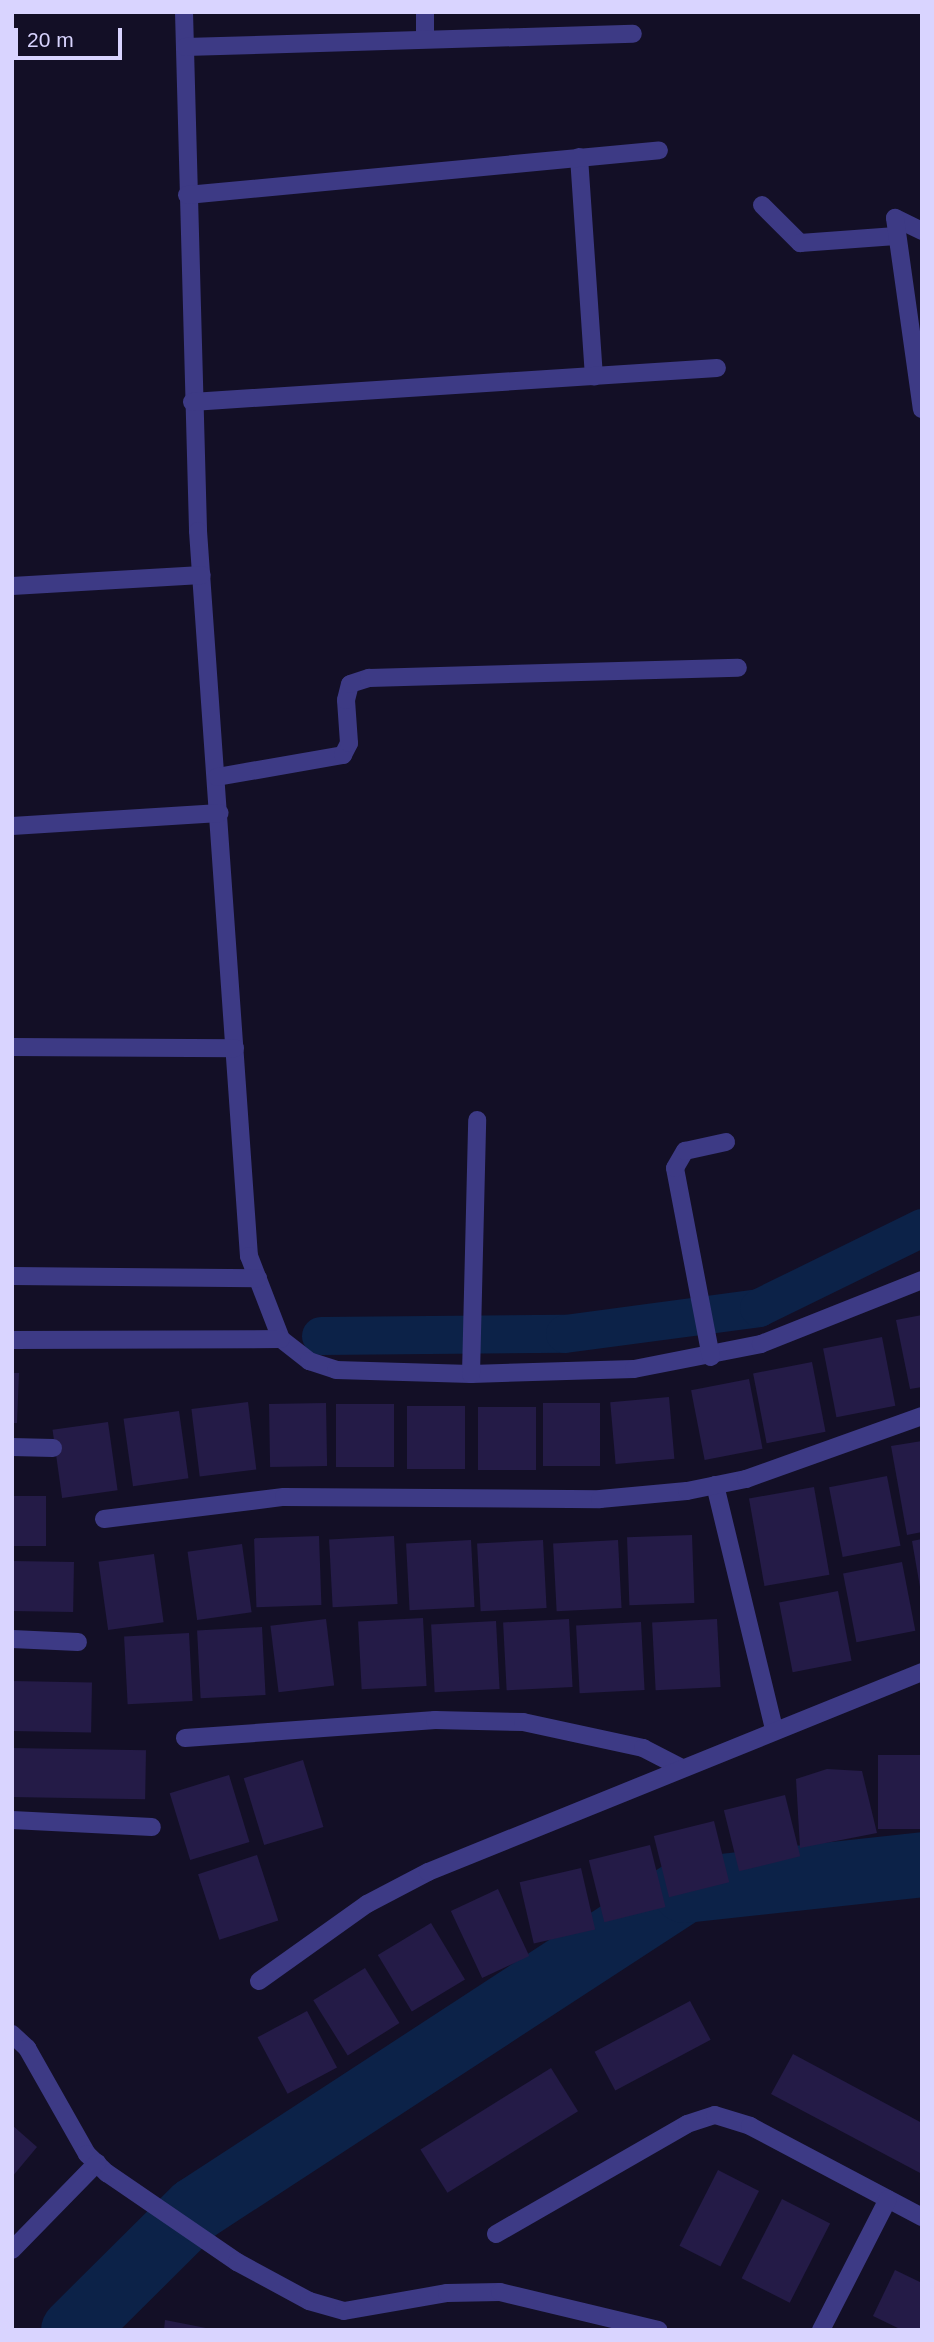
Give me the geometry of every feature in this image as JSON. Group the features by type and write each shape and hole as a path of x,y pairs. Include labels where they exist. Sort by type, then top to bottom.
{"street":[{"path":"184,12 192,402 249,1256 281,1339 309,1361 336,1370 471,1374 634,1369 711,1357 814,1326 922,1280"},
{"path":"425,12 425,38"},
{"path":"185,47 633,34"},
{"path":"187,195 659,150"},
{"path":"579,157 594,376"},
{"path":"762,205 800,243 896,236"},
{"path":"922,232 895,218 922,409"},
{"path":"192,402 717,368"},
{"path":"12,586 202,575"},
{"path":"217,777 343,755 349,743 346,700 350,684 369,678 738,668"},
{"path":"12,826 220,813"},
{"path":"12,1048 235,1048"},
{"path":"471,1374 477,1120"},
{"path":"711,1357 675,1168 685,1151 726,1142"},
{"path":"12,1276 258,1278"},
{"path":"12,1340 281,1339"},
{"path":"104,1519 272,1498 600,1499 715,1485 746,1479 922,1416"},
{"path":"12,1447 53,1448"},
{"path":"715,1485 774,1729"},
{"path":"12,1639 78,1642"},
{"path":"259,1981 367,1904 428,1872 680,1767 922,1672"},
{"path":"185,1738 435,1720 523,1722 643,1748 680,1767"},
{"path":"12,1819 152,1827"},
{"path":"12,2034 27,2048 97,2163 159,2211 237,2262 309,2301 344,2311 447,2293 500,2292 658,2330"},
{"path":"496,2234 687,2124 715,2115 750,2126 922,2217"},
{"path":"12,2250 97,2163"},
{"path":"821,2330 888,2199"}],"building":[{"path":"922,1315 922,1387 910,1389 896,1320"},
{"path":"882,1337 895,1406 836,1417 823,1348"},
{"path":"812,1362 826,1432 767,1443 753,1373"},
{"path":"12,1373 19,1373 17,1423 12,1423"},
{"path":"749,1379 763,1449 705,1460 691,1390"},
{"path":"669,1397 674,1459 616,1464 610,1402"},
{"path":"248,1402 256,1469 200,1476 191,1409"},
{"path":"326,1403 327,1466 270,1467 269,1404"},
{"path":"543,1403 600,1403 600,1466 543,1466"},
{"path":"336,1404 394,1404 394,1467 336,1467"},
{"path":"407,1406 465,1406 465,1469 407,1469"},
{"path":"478,1407 536,1407 536,1470 478,1470"},
{"path":"179,1411 188,1478 133,1486 124,1419"},
{"path":"108,1422 118,1490 62,1498 53,1430"},
{"path":"922,1441 922,1532 907,1535 891,1446"},
{"path":"887,1476 901,1546 843,1557 829,1487"},
{"path":"814,1487 829,1575 764,1586 749,1498"},
{"path":"12,1496 46,1496 46,1546 12,1546"},
{"path":"692,1535 694,1603 629,1605 627,1537"},
{"path":"319,1536 321,1605 256,1607 254,1538"},
{"path":"394,1536 398,1604 333,1607 329,1539"},
{"path":"922,1539 922,1587 920,1587 912,1541"},
{"path":"471,1540 475,1607 410,1610 406,1543"},
{"path":"543,1540 547,1608 481,1611 477,1543"},
{"path":"618,1540 622,1608 557,1611 553,1543"},
{"path":"242,1544 252,1612 197,1620 188,1552"},
{"path":"154,1554 164,1622 108,1630 99,1562"},
{"path":"12,1561 74,1562 73,1612 12,1611"},
{"path":"902,1562 915,1631 856,1642 843,1573"},
{"path":"838,1591 852,1661 793,1672 779,1602"},
{"path":"423,1618 427,1686 362,1689 358,1621"},
{"path":"326,1619 334,1686 279,1692 270,1626"},
{"path":"569,1619 573,1687 507,1690 503,1622"},
{"path":"717,1619 721,1687 656,1690 652,1622"},
{"path":"496,1621 500,1689 435,1692 431,1624"},
{"path":"641,1622 645,1690 580,1693 576,1625"},
{"path":"262,1627 266,1695 201,1698 197,1630"},
{"path":"189,1633 193,1701 128,1704 124,1636"},
{"path":"12,1681 92,1682 91,1732 12,1731"},
{"path":"12,1748 146,1750 145,1799 12,1797"},
{"path":"878,1755 922,1755 922,1829 878,1829"},
{"path":"303,1760 323,1827 264,1845 244,1778"},
{"path":"827,1769 862,1771 877,1833 800,1848 796,1779"},
{"path":"229,1775 249,1842 190,1860 170,1793"},
{"path":"785,1795 800,1856 739,1871 724,1810"},
{"path":"714,1821 729,1882 669,1897 654,1836"},
{"path":"650,1845 665,1907 604,1922 589,1860"},
{"path":"257,1855 278,1921 219,1940 198,1874"},
{"path":"581,1868 595,1929 534,1944 520,1882"},
{"path":"498,1889 529,1956 482,1978 451,1911"},
{"path":"431,1923 465,1980 412,2012 378,1955"},
{"path":"365,1968 399,2023 348,2055 313,2000"},
{"path":"690,2001 711,2040 615,2091 595,2052"},
{"path":"307,2011 337,2068 288,2094 258,2037"},
{"path":"793,2054 922,2123 922,2174 771,2094"},
{"path":"551,2068 578,2111 447,2193 420,2150"},
{"path":"12,2125 37,2147 12,2177"},
{"path":"718,2170 759,2191 720,2267 679,2246"},
{"path":"782,2199 830,2224 790,2303 742,2278"},
{"path":"895,2270 922,2283 922,2330 902,2330 873,2316"},
{"path":"165,2320 206,2328 206,2330 164,2330"}],"waterway":[{"path":"321,1336 565,1334 759,1308 922,1228"},
{"path":"73,2330 195,2209 684,1890 922,1864"}]}
